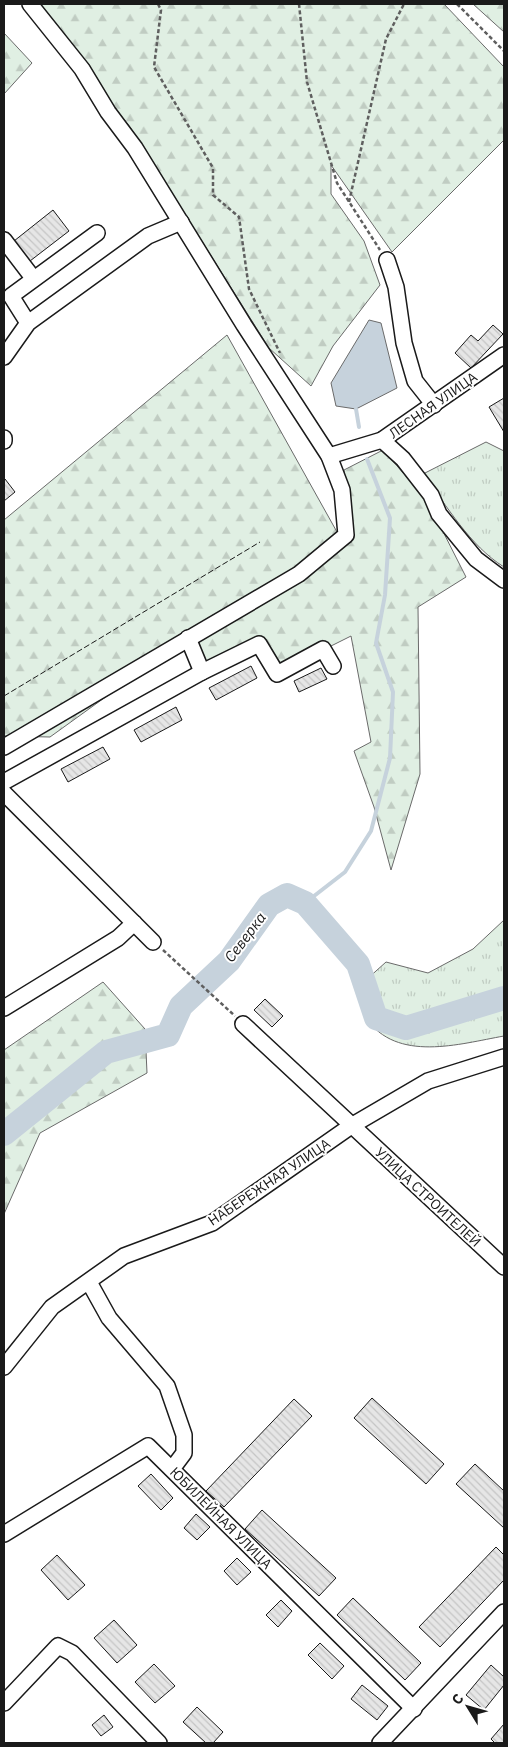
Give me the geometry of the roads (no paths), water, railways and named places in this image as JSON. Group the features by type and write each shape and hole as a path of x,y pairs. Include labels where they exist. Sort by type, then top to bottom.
{"street":[{"path":"4,748 299,574 346,535 342,490 329,456 244,325 135,148 108,112 82,69 30,4"},
{"path":"5,351 28,323 148,236 181,222"},
{"path":"28,323 11,296 96,233"},
{"path":"4,240 33,278"},
{"path":"387,260 396,287 404,343 416,381 434,405"},
{"name":"ЛЕСНАЯ УЛИЦА","path":"329,456 382,440 504,355"},
{"path":"382,440 403,459 431,495 439,514 476,559 504,580"},
{"path":"188,638 202,672"},
{"path":"4,782 202,672 259,644 277,674 323,649 333,666"},
{"path":"4,793 153,942"},
{"path":"4,1008 118,938 134,923"},
{"name":"УЛИЦА СТРОИТЕЛЕЙ","path":"243,1024 504,1268"},
{"name":"НАБЕРЕЖНАЯ УЛИЦА","path":"4,1367 52,1307 124,1256 212,1223 351,1126 428,1081 504,1057"},
{"path":"89,1282 109,1318 167,1386 184,1435 184,1453 172,1469"},
{"name":"ЮБИЛЕЙНАЯ УЛИЦА","path":"4,1534 148,1446 414,1709"},
{"path":"380,1743 504,1612"},
{"path":"4,1702 58,1646 72,1653 159,1743"}],"waterway":[{"path":"356,409 359,427"},
{"path":"305,903 345,872 371,831 390,758 393,692 376,643 385,595 390,518 367,459"},
{"name":"Северка","path":"4,1134 106,1052 168,1035 181,1006 229,961 269,905 287,895 305,903 358,964 376,1018 406,1028 504,998"}]}
